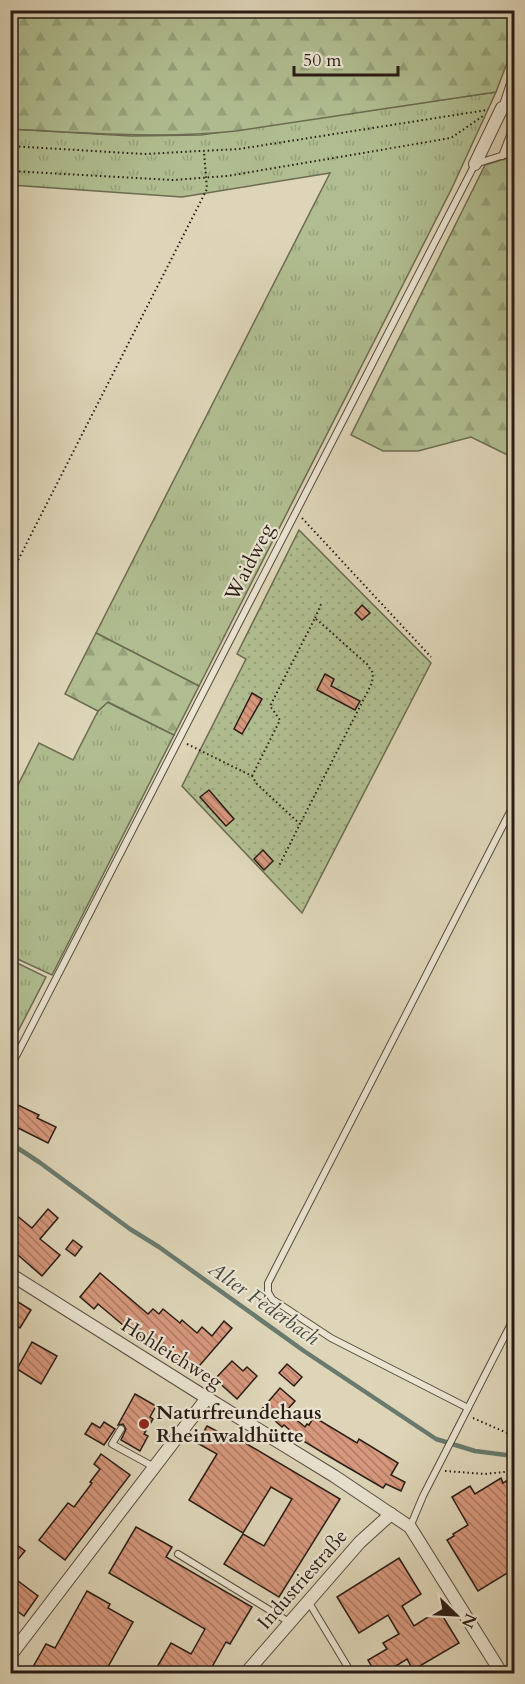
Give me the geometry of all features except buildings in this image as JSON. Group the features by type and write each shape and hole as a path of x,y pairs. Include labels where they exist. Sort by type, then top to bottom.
{"street":[{"name":"Waidweg","path":"475,164 508,108"},
{"name":"Hohleichweg","path":"10,1274 334,1476 410,1527 502,1674"},
{"path":"10,1656 207,1398"},
{"name":"Industriestraße","path":"245,1674 360,1542 391,1514"}],"lane":[{"name":"Waidweg","path":"508,108 514,71"},
{"path":"502,156 514,125"},
{"path":"475,164 514,152"},
{"name":"Waidweg","path":"10,1068 475,164"},
{"path":"466,1411 331,1338 272,1299 268,1292 268,1283 514,804"},
{"path":"410,1527 438,1465 514,1318"},
{"path":"121,1429 112,1444 154,1467"},
{"path":"178,1554 289,1622"},
{"path":"308,1601 352,1674"}],"path":[{"path":"10,146 134,153 204,152 239,149 489,110 476,122 451,138 227,176 173,180 10,171"},
{"path":"10,576 207,189 204,152"},
{"path":"296,512 431,657"},
{"path":"252,776 280,720 270,706 322,602"},
{"path":"279,866 372,683 373,673 367,664 315,618"},
{"path":"179,740 252,776 257,784 300,824"},
{"path":"466,1411 514,1436"},
{"path":"438,1465 448,1472 485,1474 514,1471"}],"green space":[{"path":"10,11 514,11 514,60 509,58 496,92 236,131 151,135 11,129"},
{"path":"496,92 452,188 199,686 96,633 330,173 182,197 11,185 10,129 131,136 201,135"},
{"path":"514,156 514,458 471,437 418,451 383,451 351,435 485,165"},
{"path":"299,530 431,663 302,913 182,786 246,659 237,654"},
{"path":"96,633 199,686 174,735 108,702 98,711 65,694"},
{"path":"107,702 174,735 52,975 11,956 11,799 39,743 73,760 98,711"},
{"path":"11,960 46,977 11,1045"}],"waterway":[{"name":"Alter Federbach","path":"10,1143 304,1351 436,1439 475,1451 514,1456"}],"place":[{"name":"Naturfreundehaus Rheinwaldhütte","path":"144,1424"}]}
